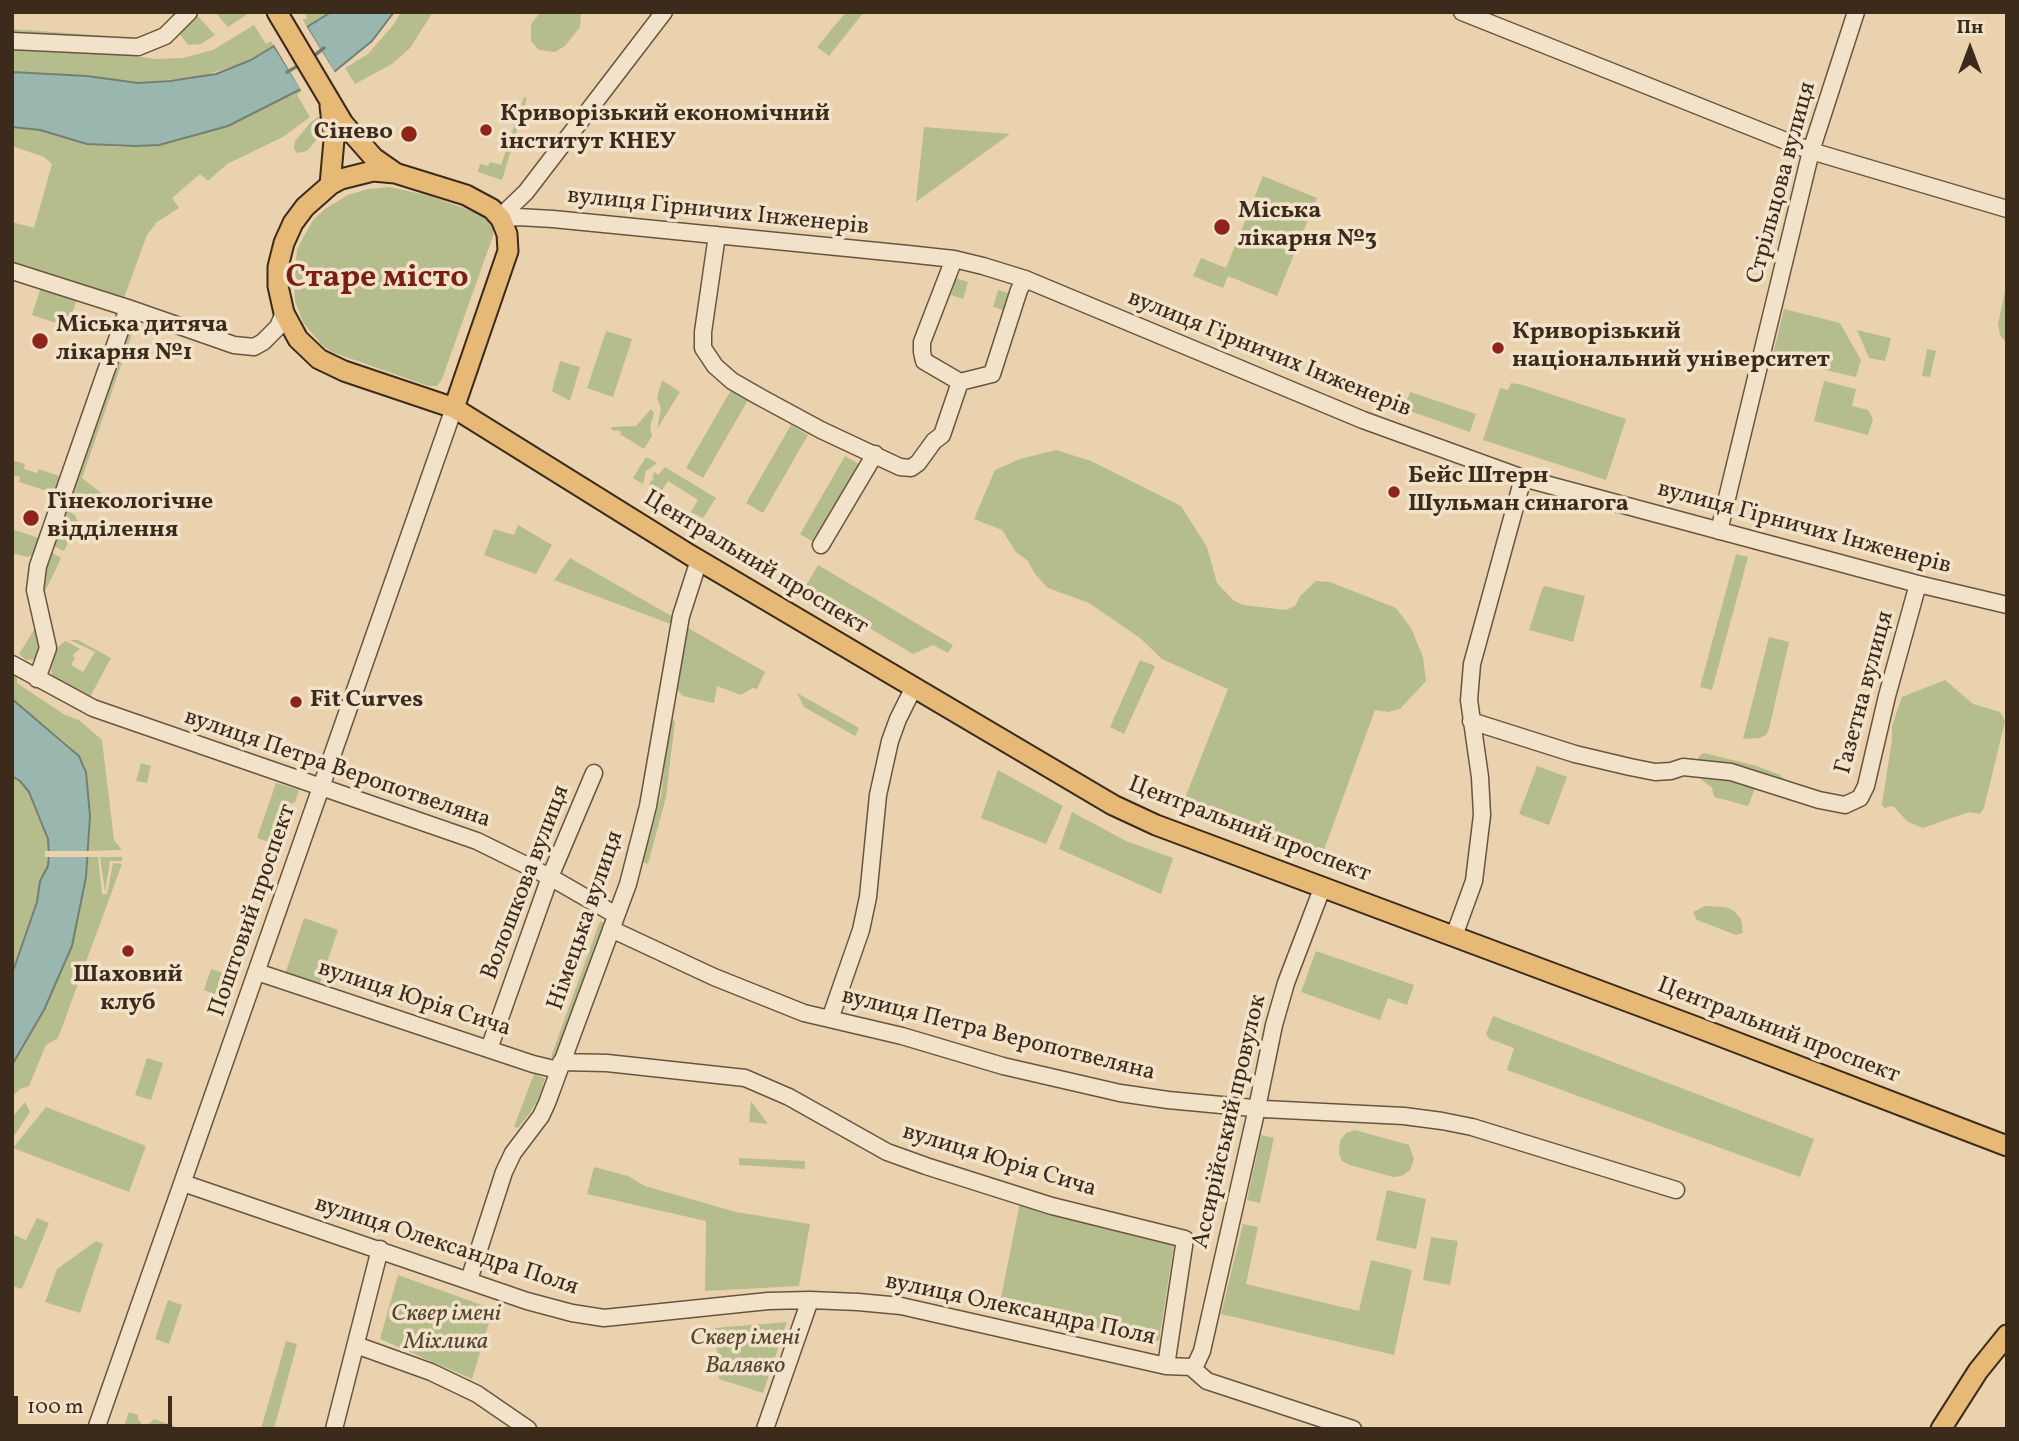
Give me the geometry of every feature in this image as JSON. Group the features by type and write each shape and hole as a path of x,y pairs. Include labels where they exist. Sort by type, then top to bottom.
{"main road":[{"path":"277,12 343,123 374,158 395,173"},
{"path":"327,99 334,140 330,185"},
{"path":"361,172 395,173 466,195 492,209 501,218 507,234 508,251 454,408 344,371 319,359 298,339 284,313 278,286 278,267 285,239 305,207 330,185 361,172"},
{"name":"Центральний проспект","path":"454,408 699,560 1113,805 1156,825 2007,1146"},
{"path":"1941,1429 1978,1371 2007,1335"}],"street":[{"path":"12,41 138,47 165,36 189,12"},
{"path":"501,218 526,192 664,12"},
{"name":"Стрільцова вулиця","path":"1718,531 1811,151 1857,12"},
{"path":"1469,14 1811,151 2007,209"},
{"name":"вулиця Гірничих Інженерів","path":"501,218 553,219 954,259 1025,279 1363,420 1523,478 1918,584 2007,605"},
{"path":"717,236 703,327 703,348 715,366 732,381 821,430 901,467 911,468 942,435 960,382"},
{"path":"954,259 922,342 922,352 924,361 960,382 992,374 1025,279"},
{"path":"12,271 234,345 254,347 271,335 284,313"},
{"path":"37,678 48,648 35,590 38,566 128,308"},
{"name":"Поштовий проспект","path":"96,1429 454,408"},
{"path":"821,545 875,454"},
{"path":"1454,936 1474,881 1482,815 1480,777 1471,721 1469,684 1472,664 1523,478"},
{"name":"Німецька вулиця","path":"469,1280 504,1172 513,1153 541,1116 628,884 643,829 681,616 699,560"},
{"name":"Газетна вулиця","path":"1471,721 1575,754 1630,767 1663,772 1683,767 1731,772 1819,800 1845,805 1860,798 1866,786 1918,584"},
{"name":"вулиця Петра Веропотвеляна","path":"12,664 93,708 477,841 550,877 614,922 752,993 804,1013 902,1036 1003,1066 1121,1093 1257,1108 1404,1116 1472,1127 1675,1190"},
{"path":"830,1018 861,930 868,897 878,795 890,741 914,687"},
{"name":"Волошкова вулиця","path":"489,1049 550,877 594,773"},
{"name":"Ассирійський провулок","path":"1191,1367 1196,1364 1202,1351 1274,1025 1286,984 1323,886"},
{"name":"вулиця Юрія Сича","path":"257,972 489,1049 560,1066 607,1063 745,1078 789,1097 887,1152 1052,1206 1185,1239 1166,1366"},
{"name":"вулиця Олександра Поля","path":"183,1183 548,1307 585,1316 604,1318 768,1301 858,1301 901,1306 1166,1366 1191,1367 1207,1381 1353,1429"},
{"path":"334,1429 380,1249"},
{"path":"765,1429 810,1300"},
{"path":"356,1345 444,1378 477,1394 528,1429"}],"green space":[{"path":"215,12 248,12 249,13 228,27"},
{"path":"304,12 331,12 307,27 303,20 307,18"},
{"path":"401,12 433,12 410,48 392,64 355,84 345,68 368,54"},
{"path":"541,12 581,12 580,27 565,46 555,52 539,50 531,41 531,24"},
{"path":"846,12 864,12 829,56 817,47"},
{"path":"197,15 215,35 201,44 188,45 179,33"},
{"path":"254,25 266,44 271,41 274,46 251,60 203,76 138,83 87,76 12,72 12,46 118,53 155,59 183,58 213,50"},
{"path":"12,29 109,36 105,43 12,36"},
{"path":"301,89 297,95 310,117 283,137 227,164 208,181 200,174 172,198 179,208 157,222 147,235 121,306 12,271 12,222 34,228 52,164 44,157 12,146 12,127 40,130 88,144 120,147 158,145 228,126"},
{"path":"524,97 527,98 502,180 478,172 480,164 488,166 490,162 501,165"},
{"path":"320,116 324,125 320,136 307,151 297,153 294,149 295,141 311,122"},
{"path":"924,127 1010,134 916,202"},
{"path":"1263,176 1317,198 1277,296 1228,276 1223,288 1193,276 1201,258 1226,268"},
{"path":"390,187 430,196 486,216 494,227 442,379 437,386 428,386 332,352 323,346 304,324 295,301 297,249 313,220 348,195 368,189"},
{"path":"956,278 968,282 963,299 951,295"},
{"path":"2007,283 2007,344 2000,335 1998,324"},
{"path":"41,287 77,299 68,327 32,315"},
{"path":"998,290 1011,294 1006,311 993,307"},
{"path":"1784,309 1840,323 1861,360 1856,377 1772,358"},
{"path":"128,323 135,325 82,478 110,500 105,510 91,501 85,510 67,500"},
{"path":"1857,330 1891,338 1885,361 1869,358"},
{"path":"606,331 632,339 613,397 587,388"},
{"path":"1927,349 1936,351 1930,377 1922,376"},
{"path":"560,361 580,367 570,401 552,391"},
{"path":"662,380 680,392 657,429 661,408 657,398"},
{"path":"1824,381 1856,389 1852,406 1868,410 1873,419 1868,435 1814,421"},
{"path":"1511,383 1626,419 1606,480 1483,440 1500,388 1508,390"},
{"path":"731,390 748,400 703,478 686,468"},
{"path":"1410,392 1476,414 1470,432 1404,409"},
{"path":"651,409 654,413 650,427 652,436 644,449 620,434 621,432 611,429 636,426"},
{"path":"791,425 808,435 763,513 746,503"},
{"path":"1056,450 1091,461 1181,506 1207,547 1217,583 1234,601 1244,605 1286,610 1295,606 1300,596 1316,581 1330,582 1396,608 1411,628 1423,657 1426,681 1400,709 1388,712 1375,710 1321,858 1183,803 1228,689 1162,659 1140,638 1089,603 1048,588 1035,574 1028,561 1016,552 1002,530 974,519 995,470 1020,459"},
{"path":"845,456 862,466 817,544 800,534"},
{"path":"646,457 657,463 646,470 643,484 633,478"},
{"path":"12,460 25,464 24,469 37,473 39,469 65,478 59,495 19,482 20,477 12,475"},
{"path":"665,467 716,498 703,518 691,512 698,500 668,481 660,493 649,487 655,472 658,475"},
{"path":"64,509 75,515 78,522 64,551 52,545"},
{"path":"518,525 552,545 536,574 484,555 494,529 514,535"},
{"path":"12,529 42,539 36,554 27,557 12,553"},
{"path":"49,551 61,558 43,596 42,580"},
{"path":"1736,554 1748,557 1712,690 1700,687"},
{"path":"570,558 675,618 673,625 554,580"},
{"path":"818,565 953,645 948,653 933,645 913,654 804,589"},
{"path":"1545,586 1585,596 1573,642 1529,630"},
{"path":"37,625 43,649 38,659 26,660 19,654"},
{"path":"688,628 765,672 757,689 753,688 741,695 717,686 714,703 683,696 677,689"},
{"path":"1769,637 1789,642 1769,729 1766,735 1759,738 1743,739"},
{"path":"70,640 78,640 111,658 90,697 52,676 52,654 62,643 66,641 80,649 72,656 75,658 71,665 83,672 95,652"},
{"path":"1140,660 1155,666 1124,734 1110,727"},
{"path":"12,668 17,670 17,683 65,715 79,720 102,740 114,840 122,850 89,851 90,816 85,765 66,743 12,699"},
{"path":"1945,680 1973,704 2000,712 2005,721 1984,808 1980,814 1969,812 1923,828 1908,822 1893,806 1884,808 1882,804 1892,726 1902,697"},
{"path":"797,693 859,728 855,736 804,707"},
{"path":"670,720 675,721 666,797 648,864 642,862 661,796"},
{"path":"1704,753 1757,766 1780,775 1786,780 1786,785 1758,781 1748,806 1714,797 1712,788 1702,780 1696,761"},
{"path":"141,763 151,766 147,783 136,781"},
{"path":"1537,766 1567,777 1549,825 1519,814"},
{"path":"998,770 1063,806 1046,844 981,818"},
{"path":"12,776 29,792 48,839 49,855 48,866 40,881 37,902 12,974"},
{"path":"276,783 299,790 295,802 284,806 280,813 279,825 285,832 280,846 257,838"},
{"path":"1072,812 1126,841 1173,858 1161,894 1059,849"},
{"path":"88,857 98,857 102,894 107,894 113,863 122,864 58,1038 46,1045 29,1086 20,1089 12,1097 12,1065 44,1010 72,946"},
{"path":"100,857 122,857 122,861 110,861 105,892"},
{"path":"1705,906 1726,907 1734,911 1741,919 1743,933 1736,935 1697,920 1693,912"},
{"path":"304,918 338,930 319,986 285,974"},
{"path":"600,921 608,925 557,1060 551,1057"},
{"path":"1316,951 1414,985 1407,1005 1388,998 1380,1020 1301,992"},
{"path":"211,969 227,974 220,996 204,990"},
{"path":"1493,1016 1814,1139 1800,1177 1507,1070 1514,1048 1490,1039 1486,1034"},
{"path":"147,1058 163,1063 151,1100 135,1095"},
{"path":"534,1074 545,1078 539,1097 518,1128 514,1127"},
{"path":"751,1101 768,1124 749,1122"},
{"path":"25,1102 30,1112 12,1139 12,1117"},
{"path":"46,1107 146,1146 129,1192 13,1148"},
{"path":"1355,1130 1409,1145 1414,1159 1410,1170 1402,1176 1393,1177 1342,1161 1339,1153 1340,1141 1346,1133"},
{"path":"1261,1135 1274,1138 1260,1203 1247,1200"},
{"path":"739,1158 805,1161 805,1169 739,1165"},
{"path":"594,1167 628,1176 645,1186 736,1212 810,1224 799,1286 705,1291 706,1221 587,1194"},
{"path":"1387,1190 1426,1199 1416,1249 1376,1240"},
{"path":"1020,1202 1174,1244 1159,1341 999,1308"},
{"path":"37,1218 49,1223 22,1289 12,1286 12,1239 14,1235 26,1240"},
{"path":"1243,1224 1258,1227 1246,1284 1359,1311 1371,1260 1412,1270 1394,1355 1221,1314"},
{"path":"1431,1237 1458,1241 1450,1285 1423,1280"},
{"path":"96,1241 103,1244 80,1313 45,1302 57,1269"},
{"name":"Сквер імені Міхлика","path":"398,1275 493,1309 472,1379 380,1339"},
{"path":"168,1300 182,1305 169,1344 155,1339"},
{"name":"Сквер імені Валявкo","path":"787,1322 763,1393 719,1379 715,1328"},
{"path":"286,1341 297,1344 274,1429 261,1429"},
{"path":"129,1412 138,1415 143,1425 154,1419 175,1426 174,1429 123,1429"}],"water":[{"path":"331,12 394,12 372,41 334,72 307,27"},
{"path":"274,46 301,89 228,126 159,145 134,146 87,144 40,130 12,127 12,72 87,76 138,83 170,81 216,74 251,60"},
{"path":"12,699 79,756 86,772 90,816 86,877 72,946 44,1010 12,1065 12,974 37,902 40,881 48,866 49,855 48,839 29,792 12,776"}],"pier":[{"path":"305,24 336,74 331,73 304,28"},
{"path":"273,43 277,44 304,87 302,92"},
{"path":"45,851 92,851 92,857 45,857"}],"waterway":[{"path":"311,58 324,48"},
{"path":"287,72 301,64"}],"place":[{"name":"Криворізький економічний інститут КНЕУ","path":"486,130"},
{"name":"Сінево","path":"409,134"},
{"name":"Міська лікарня №3","path":"1222,227"},
{"name":"Міська дитяча лікарня №1","path":"40,341"},
{"name":"Криворізький національний університет","path":"1498,348"},
{"name":"Бейс Штерн Шульман синагога","path":"1394,492"},
{"name":"Гінекологічне відділення","path":"31,518"},
{"name":"Fit Curves","path":"296,702"},
{"name":"Шаховий клуб","path":"128,951"}],"district":[{"name":"Старе місто","path":"377,280"}]}
